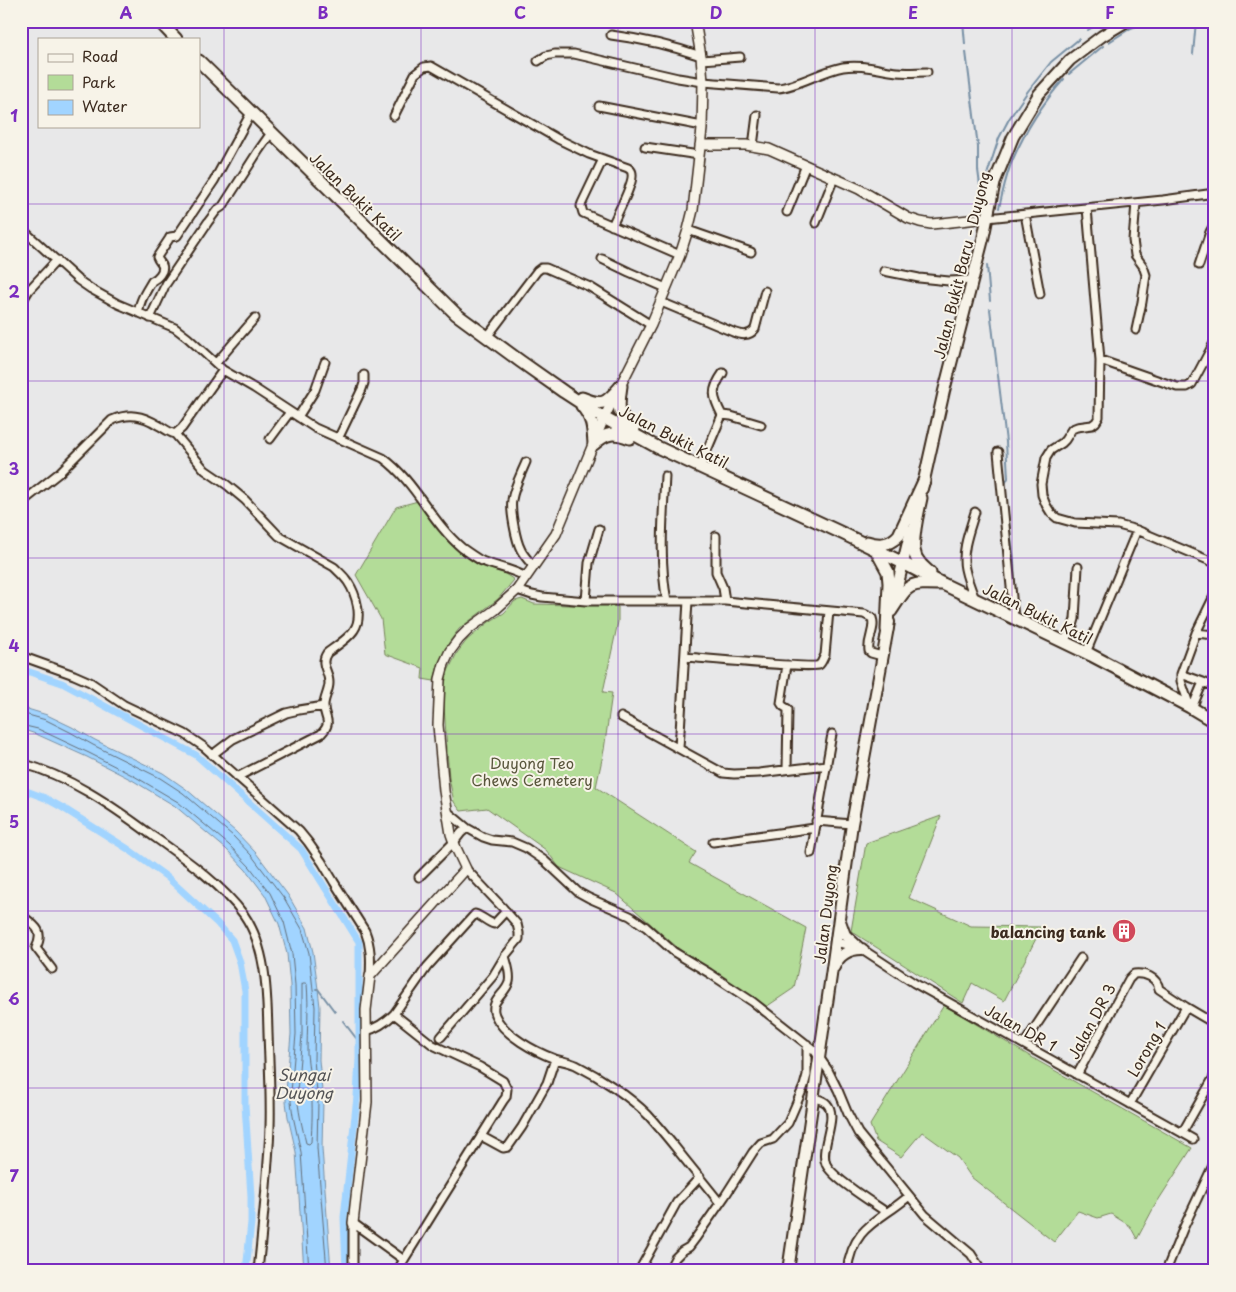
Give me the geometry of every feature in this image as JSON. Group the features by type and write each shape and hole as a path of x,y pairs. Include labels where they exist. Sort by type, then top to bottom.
{"main road":[{"path":"159,21 175,38"},
{"name":"Jalan Bukit Baru - Duyong","path":"903,563 996,181 1013,137 1039,94 1070,60 1102,36 1127,21"},
{"name":"Jalan Bukit Katil","path":"200,62 456,314 564,392 604,418 658,447 844,534 1086,653 1215,722"},
{"path":"564,392 596,403 610,399 621,386"},
{"path":"621,386 619,406 624,421 658,447"},
{"path":"577,400 589,414 593,427 594,444"},
{"path":"594,444 601,437 609,434 618,434 658,447"},
{"path":"844,534 876,544 888,544 895,540 924,481"},
{"path":"924,481 914,551 923,567 943,584"},
{"path":"876,550 888,572 887,630"},
{"name":"Jalan Duyong","path":"788,1271 832,976 852,824 887,630 903,563"},
{"path":"891,611 904,590 912,585 921,583 943,584"},
{"path":"839,915 845,935 860,948"},
{"path":"832,976 834,966 843,954 849,950 860,948"}],"street":[{"path":"441,1037 493,976 505,956 519,939 520,933 517,924 466,869 451,834 444,791 438,725 440,679 450,651 459,639 516,590 556,534 604,418 651,325 680,255 688,230 697,185 702,126 704,82 702,58 695,21"},
{"path":"611,35 648,41 684,50 702,58 740,57"},
{"path":"538,61 546,56 555,54 574,54 678,78 778,88 787,87 843,67 866,67 901,73 928,72"},
{"path":"394,116 415,74 424,67 432,66 558,140 628,168 632,174 630,186 612,226"},
{"path":"599,106 702,126"},
{"path":"139,313 138,309 152,281 156,280 163,270 163,266 157,257 168,239 177,236 214,181 251,113"},
{"path":"753,146 756,115"},
{"path":"150,318 165,286 208,222 217,210 223,206 271,133"},
{"path":"645,147 700,150 734,144 769,150 859,189 908,218 931,224 1136,203 1215,192"},
{"path":"603,159 582,203 582,210 586,216 680,255"},
{"path":"787,212 806,165"},
{"path":"816,223 834,178"},
{"path":"1136,203 1133,240 1135,255 1143,266 1146,275 1136,330"},
{"path":"1087,208 1100,360 1099,417 1092,425 1077,426 1072,429 1065,440 1052,450 1046,458 1041,484 1042,495 1051,513 1057,518 1075,524 1118,526 1137,530 1215,563"},
{"path":"1025,214 1040,294"},
{"path":"1199,265 1210,232 1215,224"},
{"path":"21,228 78,280 91,289 118,304 175,328 223,370 315,428 378,456 393,465 444,530 462,548 482,560 510,569 526,577"},
{"path":"688,230 751,252"},
{"path":"602,259 666,288"},
{"path":"21,303 29,290 56,260"},
{"path":"487,337 541,268 546,268 590,287 651,325"},
{"path":"884,271 919,278 948,281 972,280"},
{"path":"661,302 742,335 752,333 755,329 765,291"},
{"path":"216,363 255,318"},
{"path":"1100,360 1177,387 1187,387 1192,384 1215,341"},
{"path":"298,417 315,390 325,362"},
{"path":"176,434 223,370"},
{"path":"723,373 713,392 722,415 761,425"},
{"path":"338,439 362,389 364,374"},
{"path":"270,439 290,412"},
{"path":"21,503 59,473 112,420 131,415 155,423 176,434 206,470 245,500 280,536 334,568 348,582 357,606 358,623 354,631 327,653 324,658 329,678 324,706 327,726 321,734 237,777"},
{"path":"700,467 722,415"},
{"path":"998,452 1014,618"},
{"path":"526,462 514,492 512,508 520,550 533,566"},
{"path":"665,476 662,542 664,587 667,601"},
{"path":"975,512 969,530 964,559 967,578 975,599"},
{"path":"586,601 589,563 599,529"},
{"path":"1086,653 1137,530"},
{"path":"716,536 716,572 723,588 724,601"},
{"path":"1063,642 1072,628 1075,619 1078,567"},
{"path":"516,590 542,597 586,601 724,601 864,614 872,618 874,623 869,651 882,656"},
{"path":"1191,708 1181,681 1181,674 1196,633 1215,594"},
{"path":"679,748 688,601"},
{"path":"685,657 787,665 819,665 825,655 829,611"},
{"path":"1196,633 1215,635"},
{"path":"21,656 90,682 124,705 185,734 204,747 299,831 315,851 365,931 370,946 370,976 366,1010 367,1102 353,1222 353,1271"},
{"path":"787,665 781,703 788,709 787,769"},
{"path":"1181,674 1215,687"},
{"path":"1191,708 1203,682"},
{"path":"212,755 234,740 286,713 324,706"},
{"path":"621,717 723,773 759,773 827,765"},
{"path":"811,853 832,734"},
{"path":"21,763 58,776 78,786 137,824 192,864 226,894 244,915 252,928 260,951 267,1004 271,1096 267,1179 258,1271"},
{"path":"449,813 467,828 483,837 512,842 526,848 578,892 630,916 646,927 674,952 752,1002 814,1050 820,1057 838,1090 858,1133 925,1215 971,1254 982,1271"},
{"path":"713,842 816,824 852,824"},
{"path":"419,877 467,828"},
{"path":"370,976 466,869"},
{"path":"366,1031 372,1030 394,1014 427,967 475,914 494,924 506,911"},
{"path":"21,915 38,930 40,940 36,948 52,969"},
{"name":"Jalan DR 1","path":"836,942 860,948 914,982 1193,1139"},
{"path":"505,956 509,982 496,999 493,1012 500,1024 523,1044 555,1059 576,1065 629,1099 661,1129 720,1203"},
{"path":"1024,1044 1081,958"},
{"name":"Jalan DR 3","path":"1077,1075 1134,974 1145,974 1156,980 1159,989 1186,1007"},
{"path":"1186,1007 1215,1024"},
{"name":"Lorong 1","path":"1130,1104 1186,1007"},
{"path":"394,1014 433,1045 480,1067 503,1081 507,1089 506,1097 397,1271"},
{"path":"668,1271 675,1258 689,1247 753,1152 761,1144 773,1140 788,1123 807,1075 807,1044"},
{"path":"481,1136 503,1148 508,1146 522,1128 547,1084 555,1059"},
{"path":"1182,1133 1215,1075"},
{"path":"814,1098 826,1102 830,1108 831,1116 825,1152 826,1165 836,1177 886,1212"},
{"path":"1166,1271 1183,1229 1215,1161"},
{"path":"638,1271 678,1202 700,1177"},
{"path":"847,1271 854,1243 862,1232 908,1196"},
{"path":"353,1222 404,1260"}],"green space":[{"path":"418,501 438,529 463,554 482,566 502,573 514,580 498,599 459,629 439,662 434,681 422,679 423,668 385,654 381,619 356,575 396,507"},
{"name":"Duyong Teo Chews Cemetery","path":"522,599 534,604 612,605 618,607 618,622 603,692 612,693 604,750 596,787 696,852 689,863 806,928 794,988 763,1009 689,957 616,893 559,867 546,850 487,808 461,811 454,802 449,778 443,692 448,671 457,653 467,640 489,622 504,613 515,601"},
{"path":"941,816 909,898 971,926 1042,927 1004,1001 972,983 963,1003 851,931 866,843"},
{"path":"944,1005 1038,1061 1192,1148 1154,1207 1137,1239 1130,1226 1111,1214 1098,1218 1078,1211 1054,1242 971,1177 958,1158 922,1132 901,1157 876,1141 870,1125"}],"water":[{"name":"Sungai Duyong","path":"21,707 47,715 72,727 163,773 186,789 236,832 256,853 288,895 307,928 313,952 320,1007 319,1060 323,1101 322,1148 331,1271 304,1271 296,1152 286,1102 291,1034 287,954 279,924 265,895 246,870 226,849 175,806 132,780 87,757 21,729"}],"waterway":[{"path":"963,21 965,44"},
{"path":"1088,30 1103,21"},
{"path":"1109,42 1131,28 1149,21"},
{"path":"1193,54 1196,21"},
{"path":"981,193 999,138 1009,119 1051,62 1079,39"},
{"path":"1069,74 1103,46"},
{"path":"966,52 978,147 981,208"},
{"path":"999,208 1008,171 1023,137 1042,107 1064,79"},
{"path":"987,265 990,301"},
{"path":"990,309 1006,442 1008,478 1005,484 1014,560 1015,591"},
{"path":"21,669 62,683 196,755 301,849 359,942 359,1058 357,1097 344,1217 346,1271"},
{"path":"21,789 45,798 63,808 128,849 167,877 217,923 232,940 240,962 245,991 245,1105 251,1196 251,1222 246,1271"},
{"path":"316,989 318,989 335,1012"},
{"path":"343,1021 359,1042"}],"place":[{"name":"balancing tank","path":"1124,931"}]}
